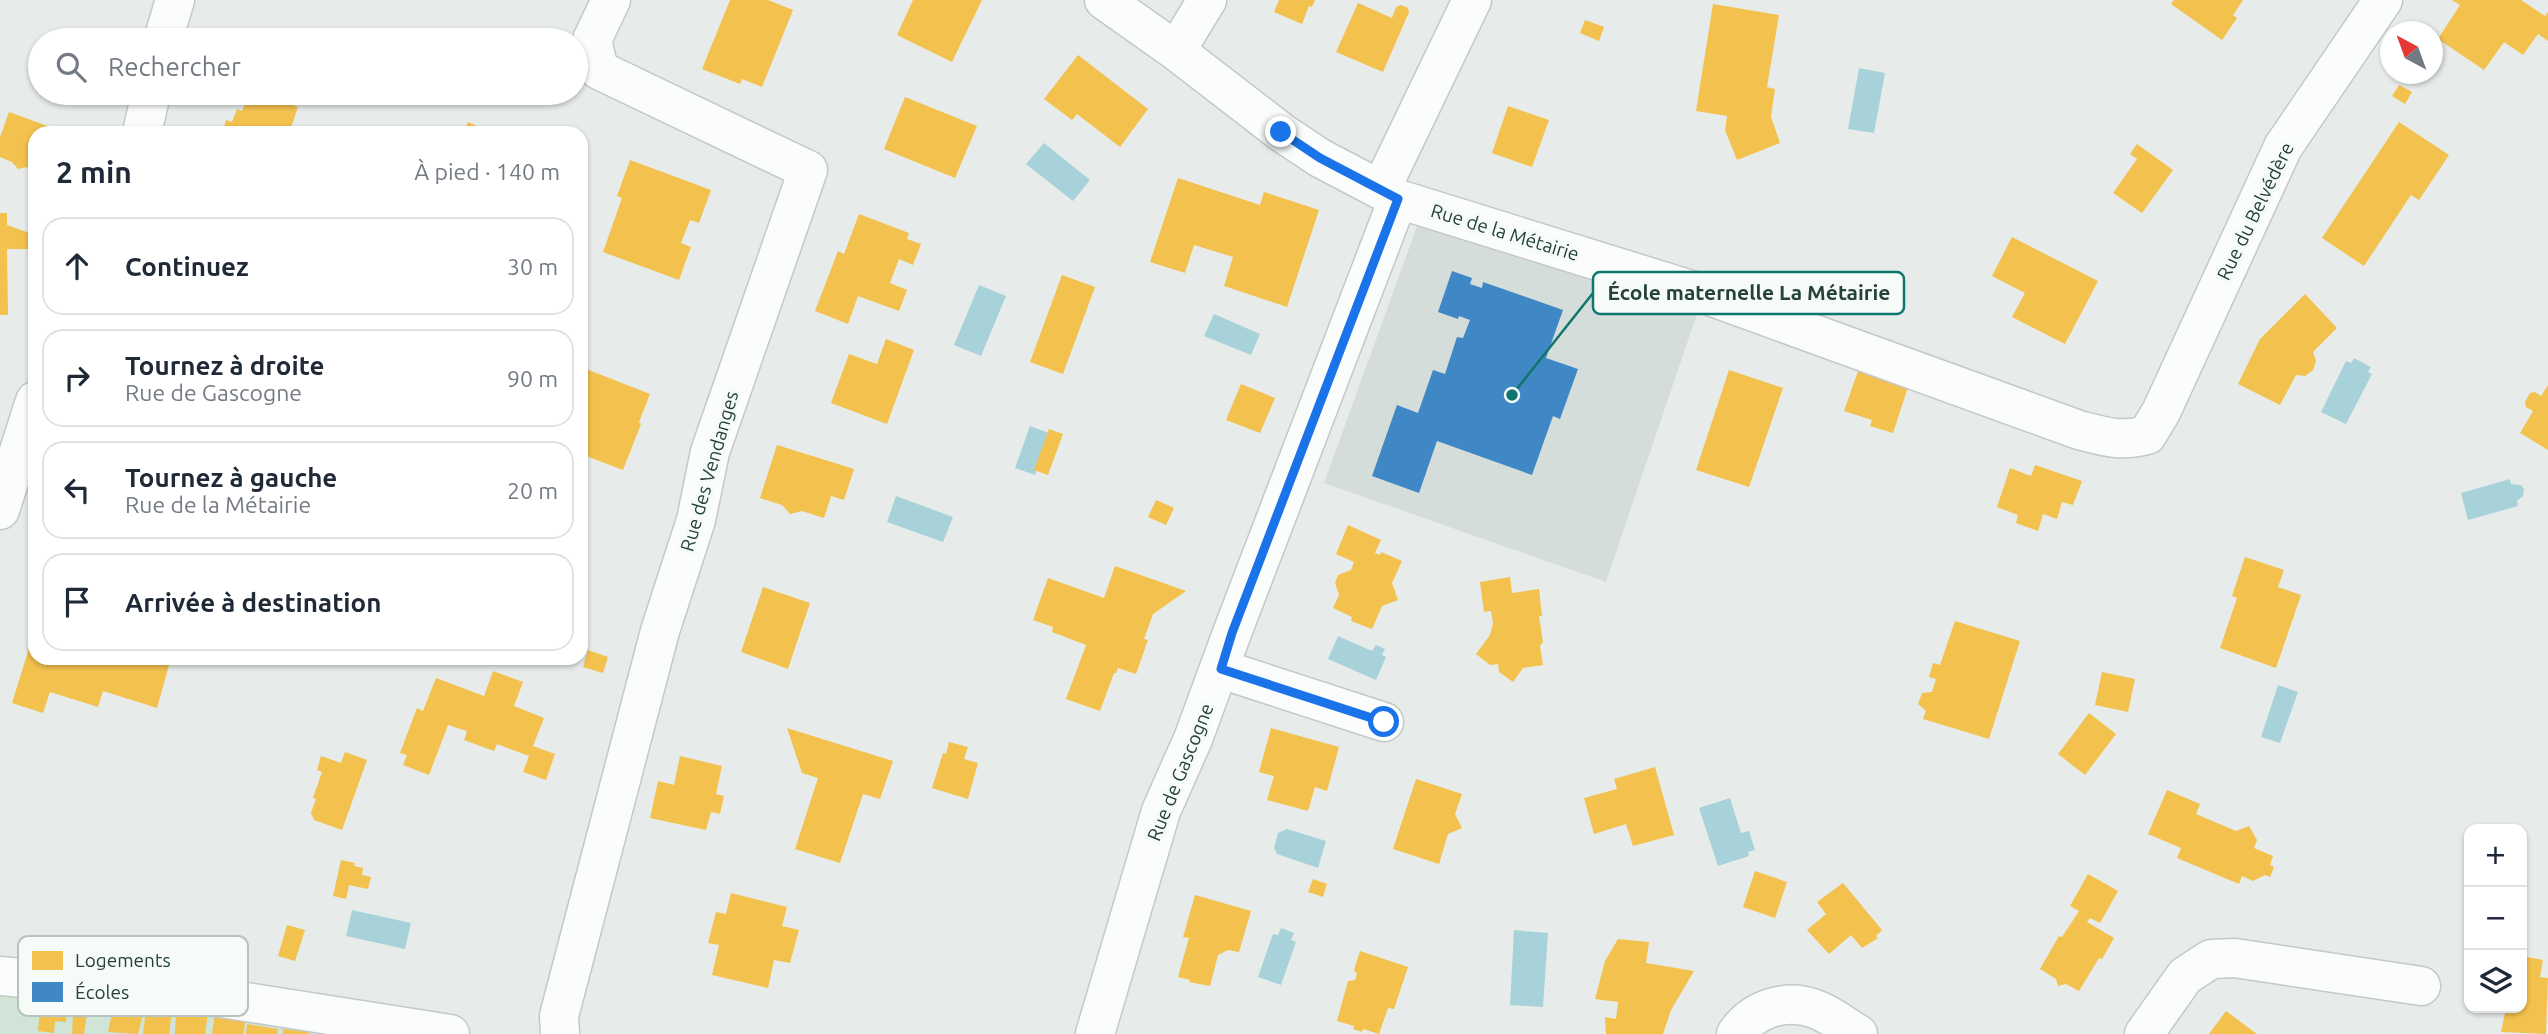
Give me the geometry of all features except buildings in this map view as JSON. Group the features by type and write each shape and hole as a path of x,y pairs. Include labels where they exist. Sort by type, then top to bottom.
{"street":[{"path":"167,28 175,0"},
{"name":"Rue des Vendanges","path":"561,1034 559,1016 660,631 696,520 710,452 808,170 599,70 592,40 611,0"},
{"name":"Rue de la Métairie","path":"1104,0 1176,51 1281,132 1320,158 1390,194 1704,294 2079,430 2106,438 2130,440 2147,435"},
{"path":"1176,51 1207,0"},
{"name":"Rue de Gascogne","path":"1095,1034 1161,811 1221,669 1390,194 1472,0"},
{"name":"Rue du Belvédère","path":"2147,435 2161,412 2283,147 2383,0"},
{"path":"144,126 148,105"},
{"path":"0,510 28,423"},
{"path":"1221,669 1384,722"},
{"path":"2144,1034 2185,976 2211,959 2235,958 2421,986"},
{"path":"0,975 18,977"},
{"path":"248,1002 450,1034"},
{"path":"1736,1034 1758,1011 1789,1004 1815,1009 1858,1034"}],"shaded area":[{"path":"1420,218 1699,308 1606,582 1324,483"}],"green space":[{"path":"0,987 18,989 18,1016 221,1016 358,1034 0,1034"}],"water":[{"path":"1859,68 1885,73 1874,133 1848,129"},
{"path":"1044,143 1090,180 1073,201 1026,164"},
{"path":"979,285 1006,296 981,356 954,345"},
{"path":"1214,314 1260,334 1251,355 1204,336"},
{"path":"2354,358 2371,367 2368,372 2372,374 2346,424 2321,412 2346,361 2351,363"},
{"path":"1030,426 1049,433 1035,475 1015,468"},
{"path":"2510,479 2511,484 2521,485 2524,489 2523,496 2517,501 2518,506 2468,520 2461,493"},
{"path":"896,496 953,517 943,542 887,522"},
{"path":"1338,636 1372,651 1376,645 1385,649 1382,655 1386,657 1376,680 1328,659"},
{"path":"2278,685 2298,692 2280,743 2261,737"},
{"path":"1730,798 1741,833 1749,831 1755,850 1748,852 1749,856 1718,866 1699,808"},
{"path":"1287,829 1326,841 1318,868 1277,854 1274,848 1278,833"},
{"path":"352,910 411,923 405,949 346,936"},
{"path":"1281,928 1294,933 1291,940 1296,942 1281,985 1258,977 1273,934 1278,935"},
{"path":"1514,930 1548,933 1543,1007 1510,1005"}],"place":[{"name":"École maternelle La Métairie","path":"1512,395"}],"route":[{"path":"1281,132 1320,158 1398,199 1232,633 1221,669 1384,722"}]}
